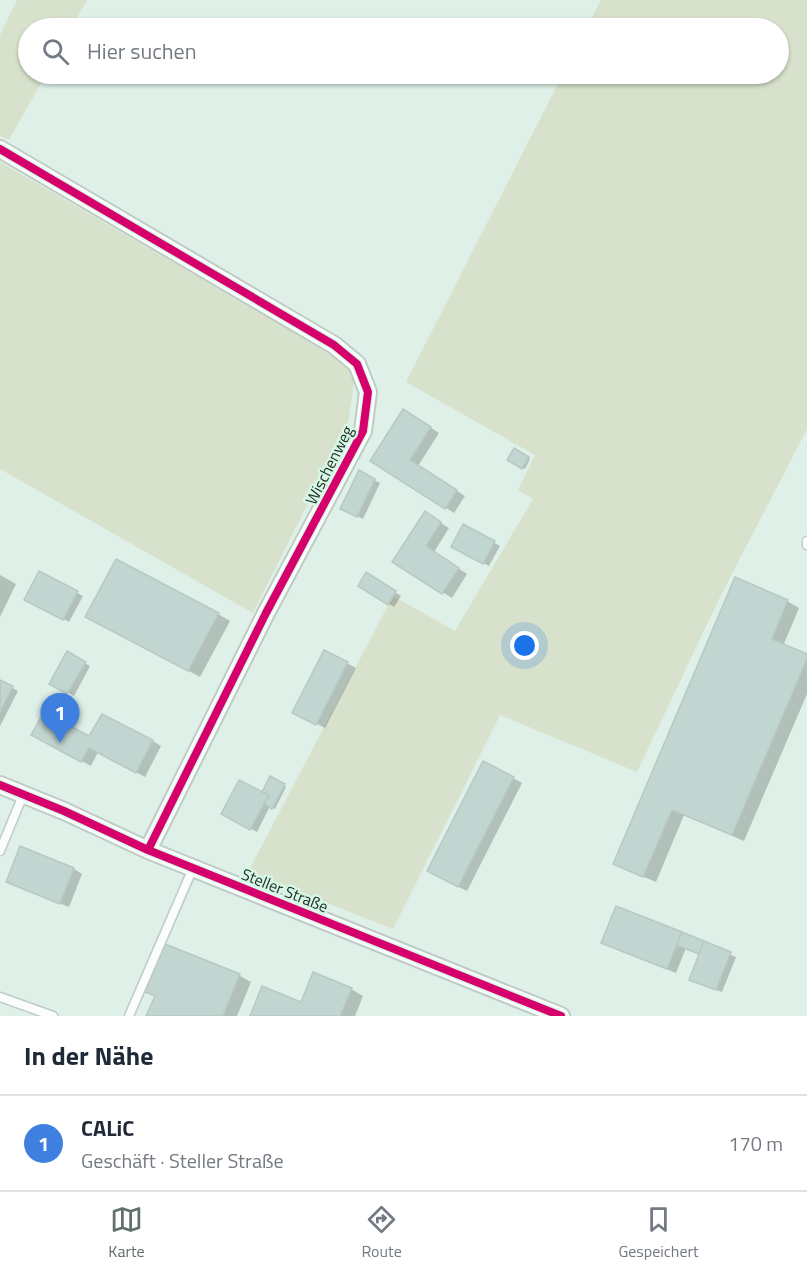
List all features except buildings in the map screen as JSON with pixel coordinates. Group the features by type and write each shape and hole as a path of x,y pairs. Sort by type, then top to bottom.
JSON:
{"street":[{"name":"Wischenweg","path":"0,149 334,345 357,364 368,392 363,431 266,613 148,850"},
{"name":"Steller Straße","path":"0,785 64,811 148,850 561,1016"}],"lane":[{"path":"0,851 23,795"},
{"path":"129,1016 193,868"},
{"path":"0,997 54,1016"}],"green space":[{"path":"17,0 87,0 77,18 18,18 18,84 40,84 9,140 0,136 0,35"},
{"path":"601,0 807,0 807,429 719,599 637,772 500,715 393,929 248,872 393,596 455,631 533,499 518,490 535,455 406,382 558,84 789,84 789,18 591,18"},
{"path":"0,162 346,363 354,382 348,423 253,613 0,469"}],"cycle path":[{"path":"0,149 334,345 357,364 368,392 363,431 266,613 148,850"},
{"path":"0,785 64,811 148,850 561,1016"}],"place":[{"name":"CALiC","path":"60,743"}]}
